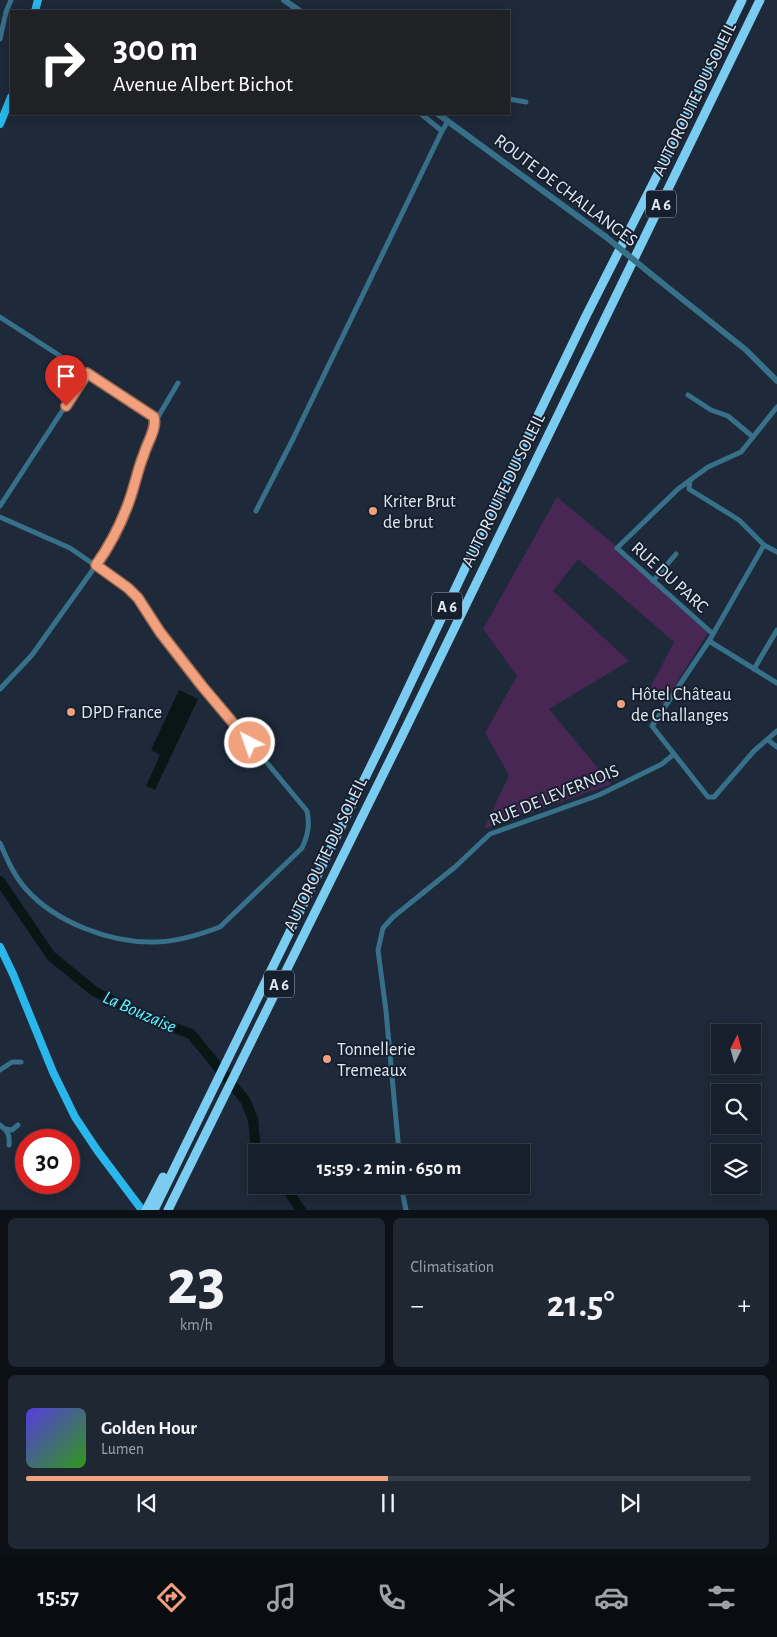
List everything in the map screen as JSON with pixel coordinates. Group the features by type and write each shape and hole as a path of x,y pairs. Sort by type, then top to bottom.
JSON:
{"highway":[{"name":"AUTOROUTE DU SOLEIL","path":"154,1210 177,1159 226,1064 388,731 528,435 670,150 742,0"},
{"name":"AUTOROUTE DU SOLEIL","path":"168,1210 760,0"},
{"path":"146,1210 164,1174 177,1159"}],"main road":[{"path":"0,124 10,99"},
{"path":"0,947 75,1117 142,1210"}],"street":[{"path":"0,39 6,12 11,0"},
{"path":"284,0 299,10"},
{"path":"510,98 526,102"},
{"path":"422,115 442,131"},
{"name":"ROUTE DE CHALLANGES","path":"439,115 606,237 681,300 746,350 777,381"},
{"path":"256,511 448,121"},
{"path":"0,316 150,414 154,417 155,422"},
{"path":"0,506 87,373"},
{"path":"0,689 32,655 107,550 122,519 155,422 178,383"},
{"path":"688,395 711,410 728,416 753,437"},
{"path":"777,407 741,452 708,467 690,480 689,488 739,520 764,546 777,552"},
{"name":"RUE DU PARC","path":"690,480 617,548 713,634"},
{"path":"0,517 70,548 128,588 138,598 160,632 211,698 307,811 309,821 307,836 302,848 220,927 178,940 153,942 99,934 74,924 50,910 26,889 9,864 0,843"},
{"path":"764,546 713,634 652,726 708,797 714,797 754,751 777,731"},
{"path":"654,581 676,554"},
{"path":"754,669 777,630"},
{"path":"709,640 777,683"},
{"path":"768,740 777,747"},
{"name":"RUE DE LEVERNOIS","path":"398,1144 387,1018 378,950 383,928 393,917 454,867 490,834 599,795 662,764 674,754"},
{"path":"0,1070 12,1062 21,1062"},
{"path":"0,1125 12,1130 18,1125"},
{"path":"6,1129 10,1137 9,1145"},
{"path":"403,1194 406,1210"}],"shaded area":[{"path":"557,497 616,546 709,631 663,705 650,688 674,642 578,559 553,591 629,661 549,709 611,784 484,829 509,775 485,733 517,676 483,629"},
{"path":"179,690 198,699 155,790 146,786 160,755 151,750"}],"waterway":[{"name":"La Bouzaise","path":"0,881 51,956 94,991 138,1014 191,1034 245,1100 253,1119 255,1144"},
{"name":"La Bouzaise","path":"290,1194 301,1210"}],"place":[{"name":"Kriter Brut de brut","path":"373,511"},
{"name":"Hôtel Château de Challanges","path":"621,704"},
{"name":"DPD France","path":"71,712"},
{"name":"Tonnellerie Tremeaux","path":"327,1059"}],"route":[{"path":"66,406 87,373 154,417 154,428 120,525 107,550 96,565 128,588 138,598 160,632 211,698 250,743"}]}
